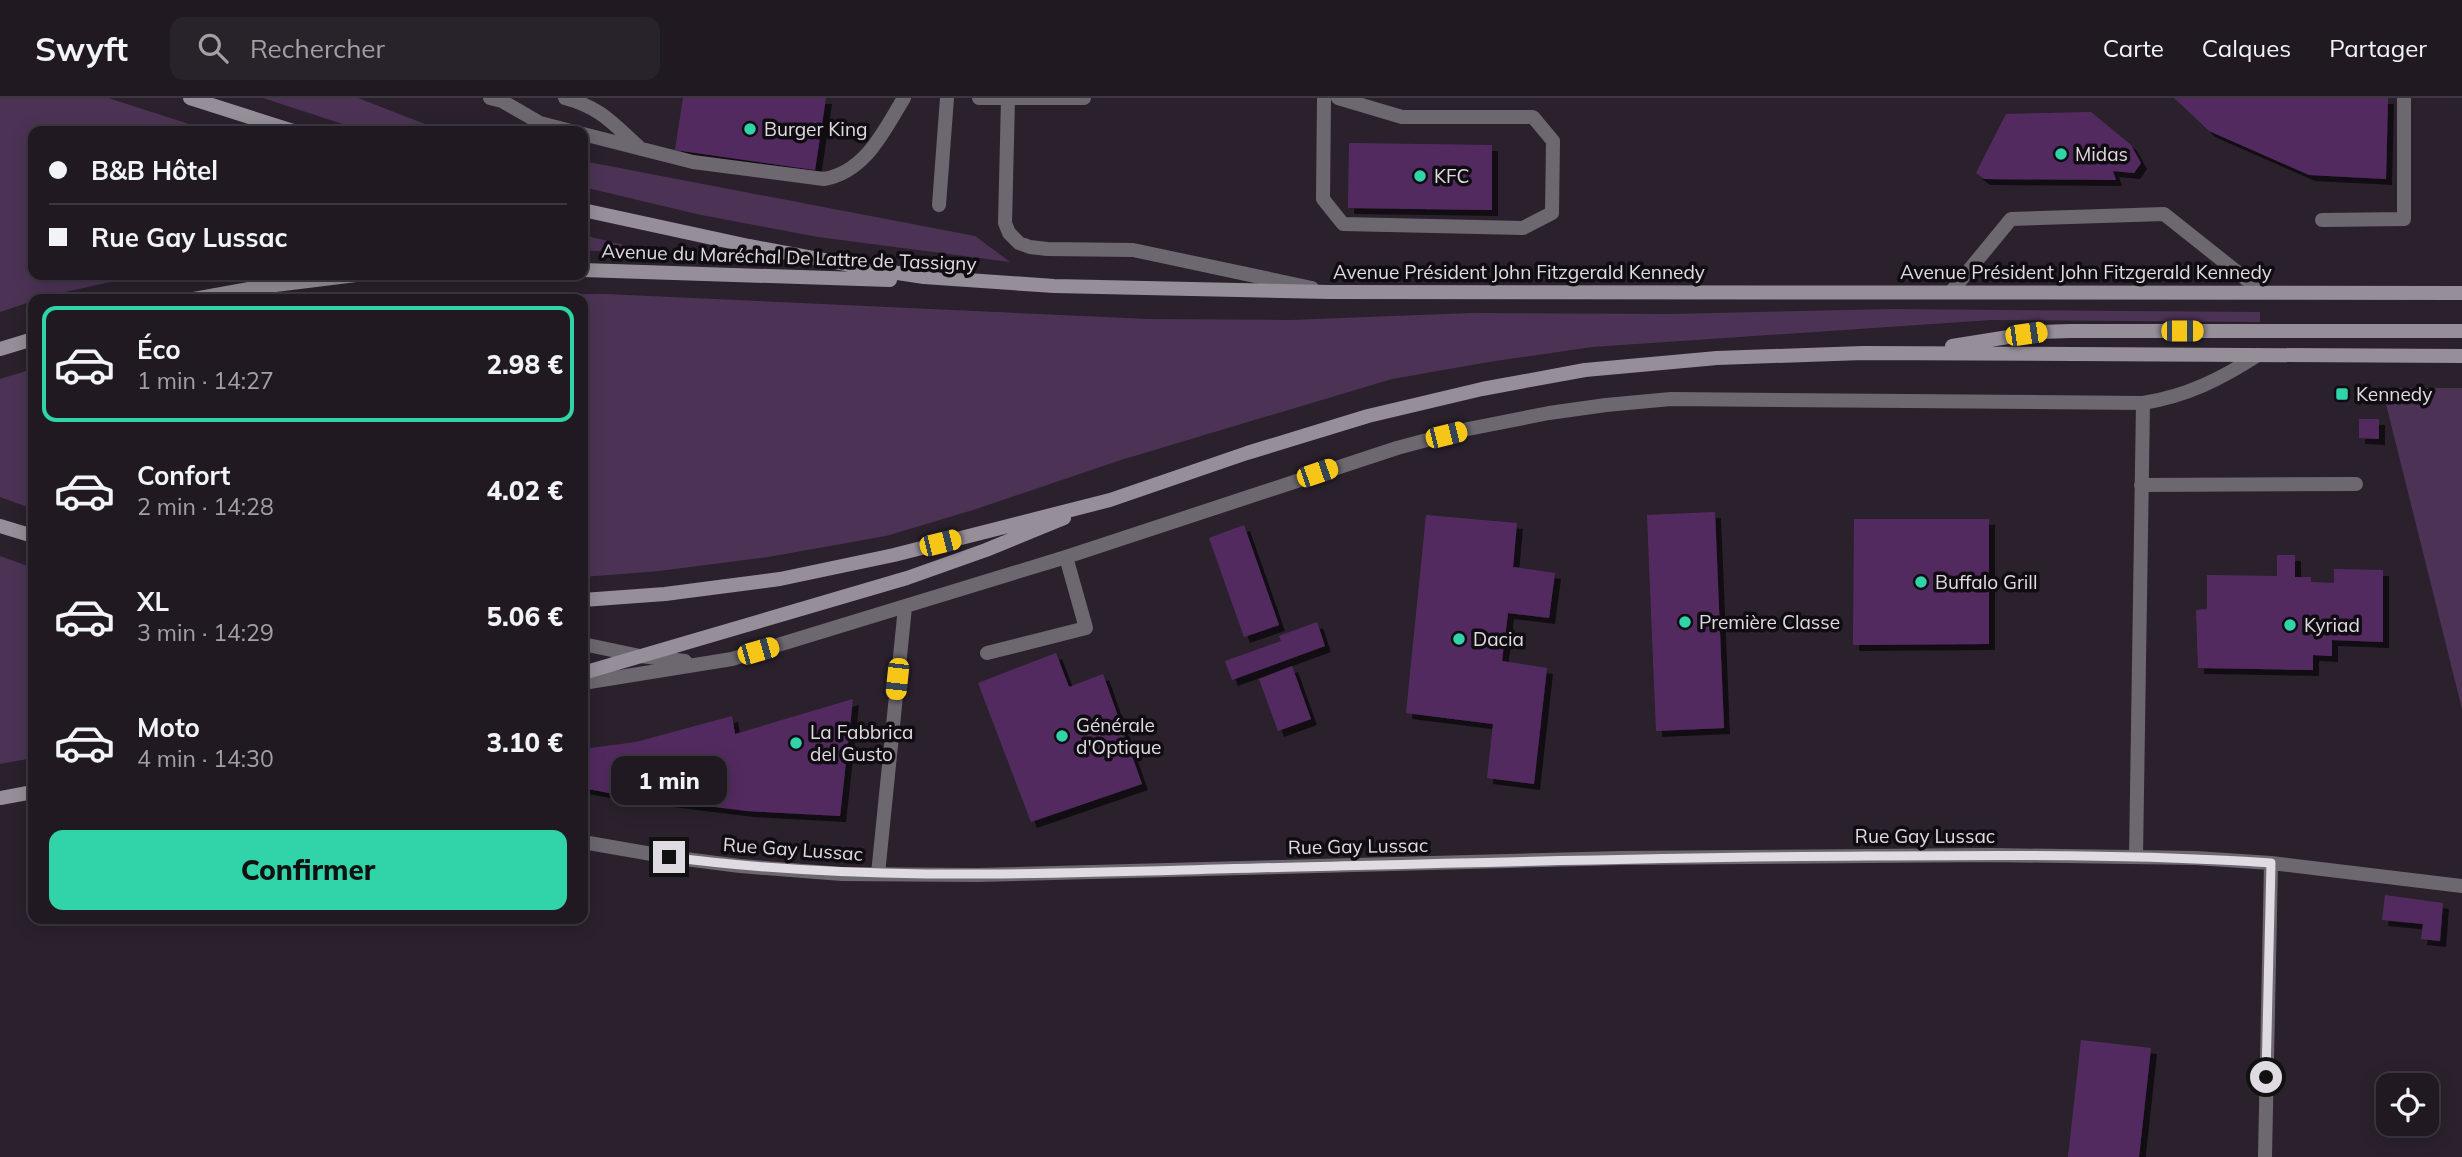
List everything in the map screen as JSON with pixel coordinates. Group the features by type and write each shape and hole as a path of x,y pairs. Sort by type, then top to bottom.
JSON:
{"main road":[{"path":"190,98 277,126"},
{"name":"Avenue Président John Fitzgerald Kennedy","path":"588,211 817,259 924,277 993,283 1330,292 2462,293"},
{"name":"Avenue du Maréchal De Lattre de Tassigny","path":"588,270 993,283"},
{"path":"221,294 315,280"},
{"path":"1917,353 2011,336 2070,331 2462,331"},
{"path":"0,349 28,341"},
{"path":"588,600 665,594 780,579 894,555 1110,499 1367,416 1530,379 1628,365 1717,358 1917,353 2462,356"},
{"path":"588,672 907,578 986,550 1110,499"},
{"path":"0,526 28,534"},
{"path":"0,798 28,793"}],"street":[{"path":"565,98 584,103 599,111 642,150"},
{"path":"588,135 706,164 808,179 832,178 867,156 904,98"},
{"path":"939,205 947,98"},
{"path":"979,98 1084,98"},
{"path":"1324,98 1322,199 1343,224 1523,228 1552,212 1553,141 1533,117 1402,117 1338,98"},
{"path":"2322,220 2404,219 2404,98"},
{"path":"503,99 540,123 551,126"},
{"path":"1008,99 1005,223 1019,243 1047,249 1133,250 1330,292"},
{"path":"1951,292 2011,219 2164,214 2261,291"},
{"path":"588,682 732,659 1066,557 1397,448 1468,429 1576,409 1671,399 2143,402 2164,400 2204,387 2258,355"},
{"path":"2136,857 2143,402"},
{"path":"2141,485 2356,484"},
{"path":"986,653 1086,628 1066,557"},
{"path":"878,874 905,607"},
{"path":"588,646 705,664"},
{"name":"Rue Gay Lussac","path":"588,843 740,866 878,874 977,875 1732,857 2136,857 2271,863 2462,886"},
{"path":"2265,1157 2271,863"}],"shaded area":[{"path":"0,98 108,98 195,126 28,126 28,280 119,280 56,294 28,294 28,303 0,312"},
{"path":"263,98 358,98 430,126 349,126"},
{"path":"588,162 975,236 1010,262 818,237 701,215 588,188"},
{"path":"588,236 669,256 588,250"},
{"path":"588,294 1149,319 1290,320 1471,313 1670,314 1893,309 2260,312 2260,322 1991,320 1592,347 1489,362 1392,379 1121,460 886,536 768,557 659,571 588,577"},
{"path":"28,371 28,507 0,497 0,379"},
{"path":"2382,388 2462,388 2462,709"},
{"path":"0,556 28,566 28,759 0,764"}],"building":[{"name":"Burger King","path":"683,98 826,98 815,170 675,150"},
{"path":"2174,98 2388,98 2386,179 2309,175 2209,131"},
{"name":"Midas","path":"2091,112 2131,145 2141,163 2134,173 2113,171 2116,180 1984,179 1976,173 2006,114"},
{"name":"KFC","path":"1349,143 1492,145 1492,210 1348,208"},
{"path":"2359,419 2379,419 2379,439 2359,438"},
{"name":"Première Classe","path":"1715,512 1724,728 1656,731 1647,515"},
{"name":"Dacia","path":"1426,515 1517,523 1513,567 1555,573 1549,618 1508,613 1502,661 1547,668 1534,784 1487,778 1493,724 1406,713"},
{"name":"Buffalo Grill","path":"1854,519 1989,519 1989,644 1853,645"},
{"path":"1244,525 1279,625 1244,637 1209,538"},
{"name":"Kyriad","path":"2277,555 2295,555 2295,577 2311,577 2311,582 2334,583 2334,569 2383,570 2383,642 2332,640 2332,656 2313,655 2313,670 2198,668 2196,610 2207,609 2207,575 2277,576"},
{"path":"1317,622 1325,646 1232,680 1225,661 1281,641 1279,636"},
{"name":"Générale d'Optique","path":"1056,653 1069,687 1103,674 1142,784 1031,822 978,683"},
{"path":"1292,666 1311,719 1278,731 1259,679"},
{"path":"853,699 840,816 747,811 588,789 588,748 636,742 732,716 735,734"},
{"path":"2385,895 2443,903 2440,941 2421,939 2423,924 2382,920"},
{"path":"2081,1040 2151,1048 2139,1157 2068,1157"}],"place":[{"name":"Burger King","path":"750,129"},
{"name":"Midas","path":"2061,154"},
{"name":"KFC","path":"1420,176"},
{"name":"Kennedy","path":"2342,394"},
{"name":"Buffalo Grill","path":"1921,582"},
{"name":"Première Classe","path":"1685,622"},
{"name":"Kyriad","path":"2290,625"},
{"name":"Dacia","path":"1459,639"},
{"name":"Générale d'Optique","path":"1062,736"},
{"name":"La Fabbrica del Gusto","path":"796,743"}],"route":[{"path":"669,857 842,874 947,875 1732,857 1991,855 2196,858 2271,863 2266,1077"}]}
